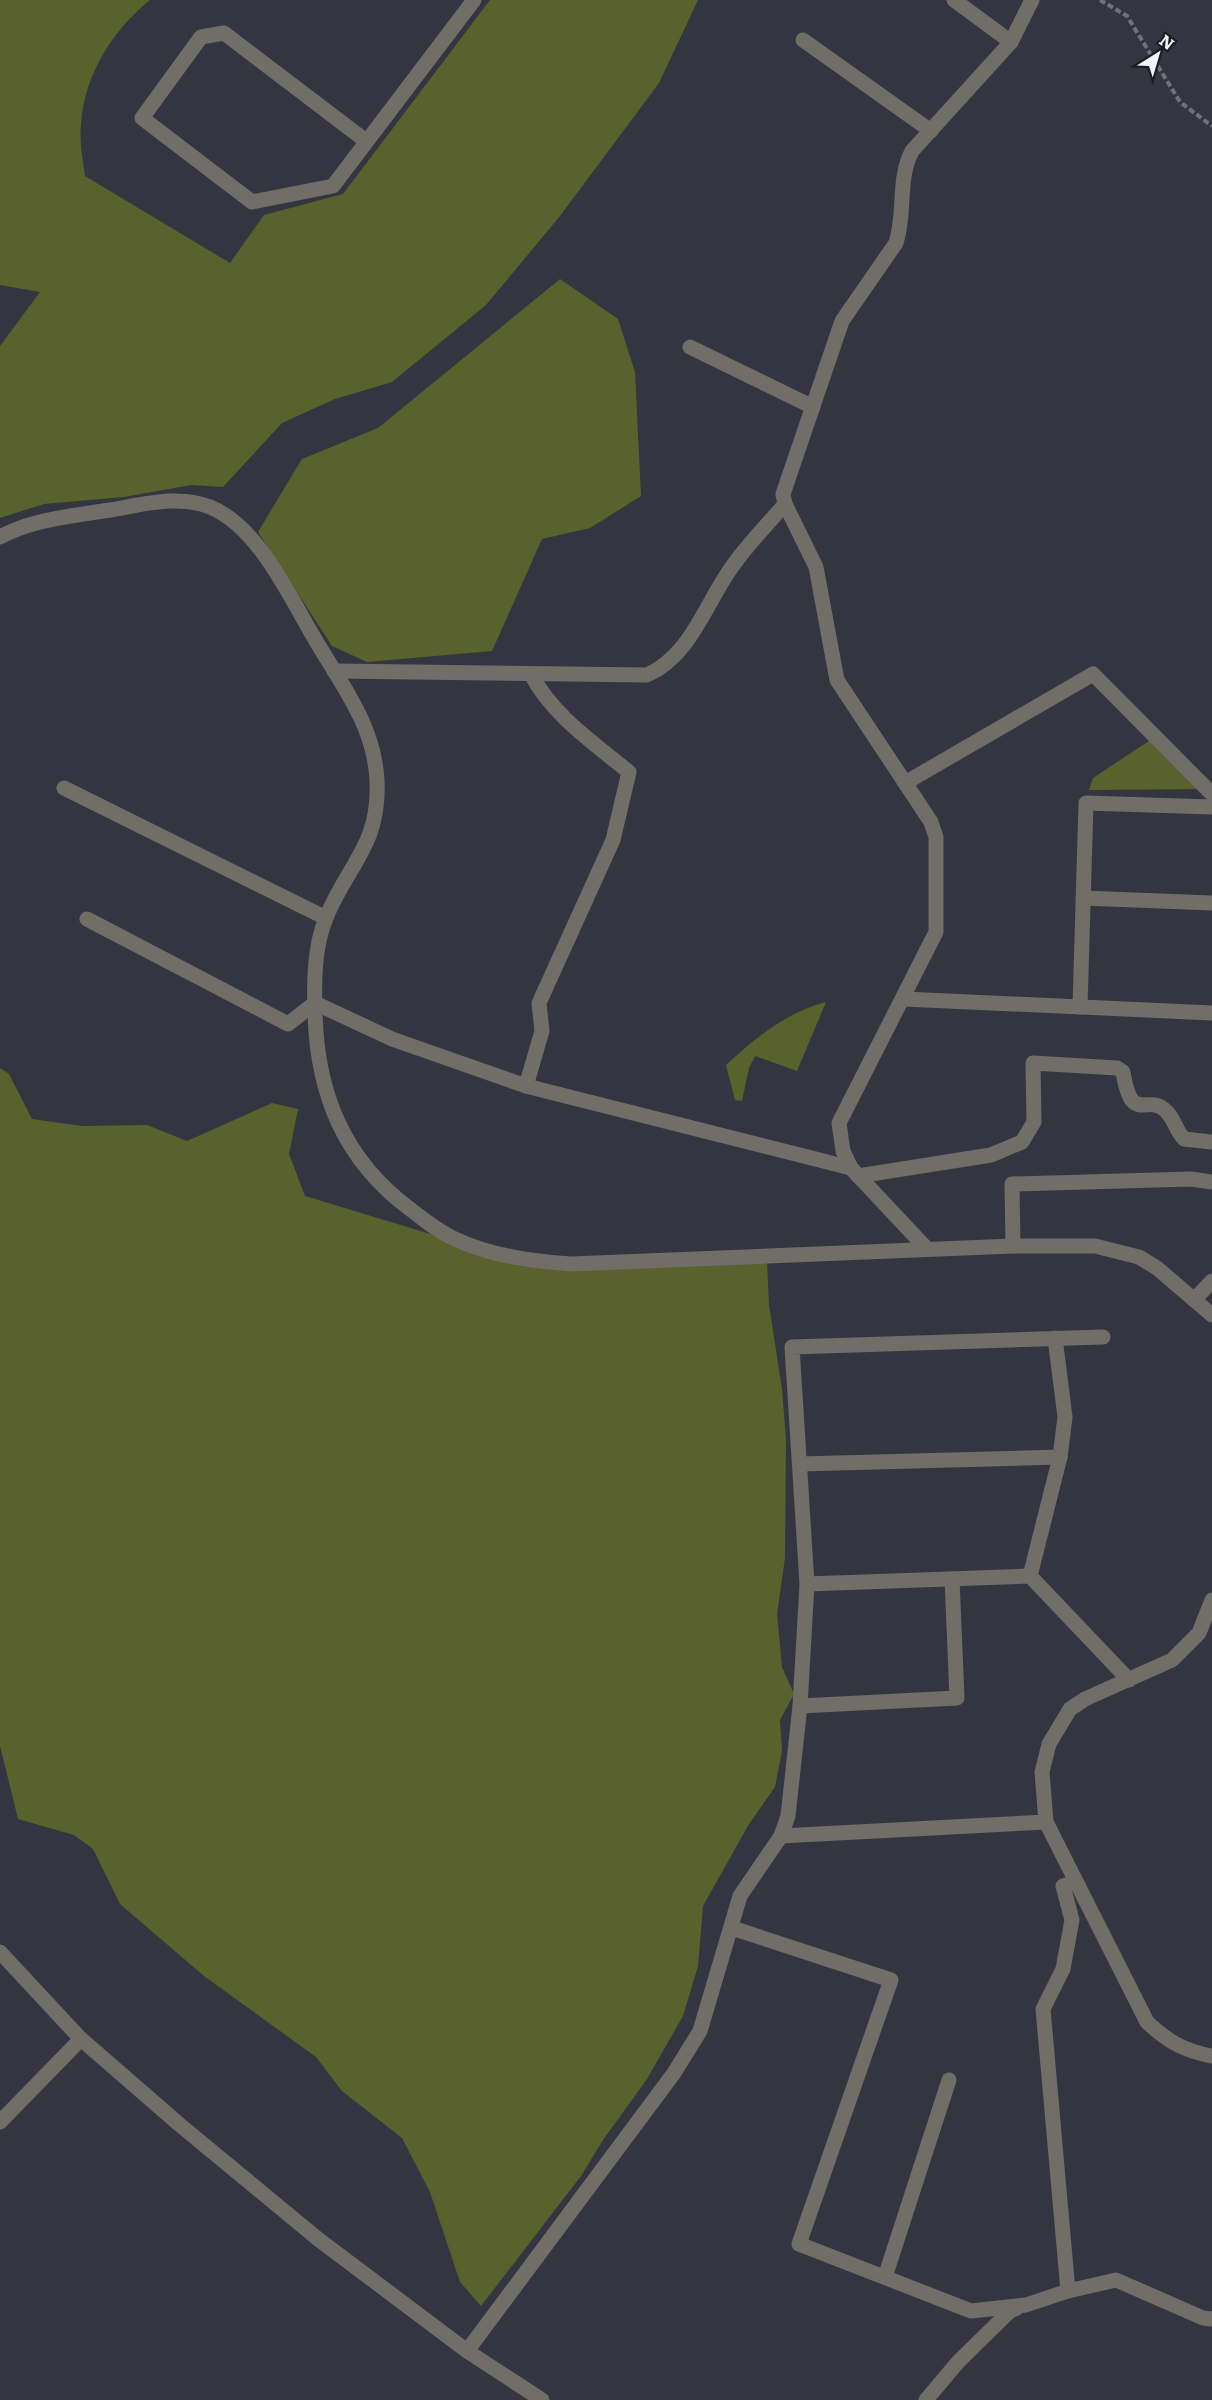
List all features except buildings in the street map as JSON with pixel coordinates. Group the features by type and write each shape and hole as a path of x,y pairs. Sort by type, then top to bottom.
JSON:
{"street":[{"path":"366,141 224,33 201,37 142,118 252,202 333,186 474,0"},
{"path":"954,0 1011,42"},
{"path":"927,1250 854,1172 843,1151 839,1133 842,1113 904,999 936,932 938,923 936,837 931,822 837,680 816,567 785,504 783,494 842,321 896,243 901,229 907,162 931,131 1011,42 1032,0"},
{"path":"803,40 931,131"},
{"path":"690,347 813,407"},
{"path":"0,537 50,519 167,501 209,506 242,527 263,554 356,707 372,742 376,762 377,813 369,838 326,918 318,948 315,1003 316,1049 325,1087 349,1145 367,1171 393,1196 454,1239 528,1261 571,1264 1013,1246 1095,1246 1139,1257 1157,1268 1212,1315"},
{"path":"334,671 647,675 659,670 677,652 699,624 733,565 785,504"},
{"path":"526,1086 542,1031 539,1003 613,840 629,772 562,716 540,691 531,674"},
{"path":"905,783 1093,674 1212,794"},
{"path":"64,788 326,918"},
{"path":"1080,1007 1086,803 1212,807"},
{"path":"1083,898 1212,903"},
{"path":"87,919 288,1024 315,1003"},
{"path":"904,999 1212,1013"},
{"path":"315,1003 392,1040 526,1086 854,1172 991,1155 1022,1142 1034,1122 1033,1063 1117,1068 1123,1072 1126,1094 1137,1105 1162,1107 1169,1113 1178,1133 1184,1139 1212,1142"},
{"path":"1013,1246 1012,1184 1191,1179 1212,1182"},
{"path":"1194,1300 1212,1281"},
{"path":"467,2350 674,2073 700,2031 740,1896 780,1836 788,1816 800,1706 807,1584 792,1347 1103,1337"},
{"path":"1030,1576 1060,1457 1065,1416 1055,1338"},
{"path":"800,1464 1060,1457"},
{"path":"807,1584 1030,1576 1129,1680"},
{"path":"800,1706 957,1698 952,1579"},
{"path":"1212,1600 1199,1633 1172,1660 1085,1699 1070,1709 1056,1728 1049,1744 1042,1772 1046,1822 1147,2022 1167,2041 1191,2052 1212,2056"},
{"path":"780,1836 1046,1822"},
{"path":"1068,2291 1043,2009 1063,1969 1072,1920 1063,1887 1076,1882"},
{"path":"732,1928 891,1980 800,2244 971,2311 1026,2305"},
{"path":"0,1952 81,2039 180,2125 309,2231 467,2350 542,2400"},
{"path":"0,2122 81,2039"},
{"path":"885,2277 949,2080"},
{"path":"926,2400 958,2362 1010,2311 1068,2291 1116,2280 1212,2319"}],"path":[{"path":"1100,0 1127,16 1180,102 1212,126"}],"green space":[{"path":"0,0 150,0 136,12 112,40 94,72 83,107 81,131 85,176 230,263 264,215 343,194 490,0 698,0 659,83 560,216 486,305 392,382 335,399 282,423 223,487 191,485 124,497 44,504 0,518 0,346 40,292 0,285"},
{"path":"560,279 618,319 635,372 641,496 590,528 542,539 492,651 367,662 332,646 258,532 302,459 378,428"},
{"path":"1155,737 1207,789 1089,790 1093,778"},
{"path":"826,1002 797,1071 755,1056 749,1068 742,1101 735,1100 726,1065 772,1027 798,1012"},
{"path":"0,1068 9,1074 32,1119 82,1126 147,1125 187,1141 272,1103 298,1109 289,1154 305,1196 480,1249 544,1262 767,1260 769,1305 782,1389 786,1440 785,1558 777,1614 782,1667 794,1694 780,1720 782,1751 775,1787 749,1824 703,1906 698,1966 683,2016 647,2079 603,2140 581,2176 481,2306 460,2282 430,2192 402,2138 342,2091 316,2057 204,1976 120,1904 93,1849 74,1835 18,1819 0,1746"}]}
